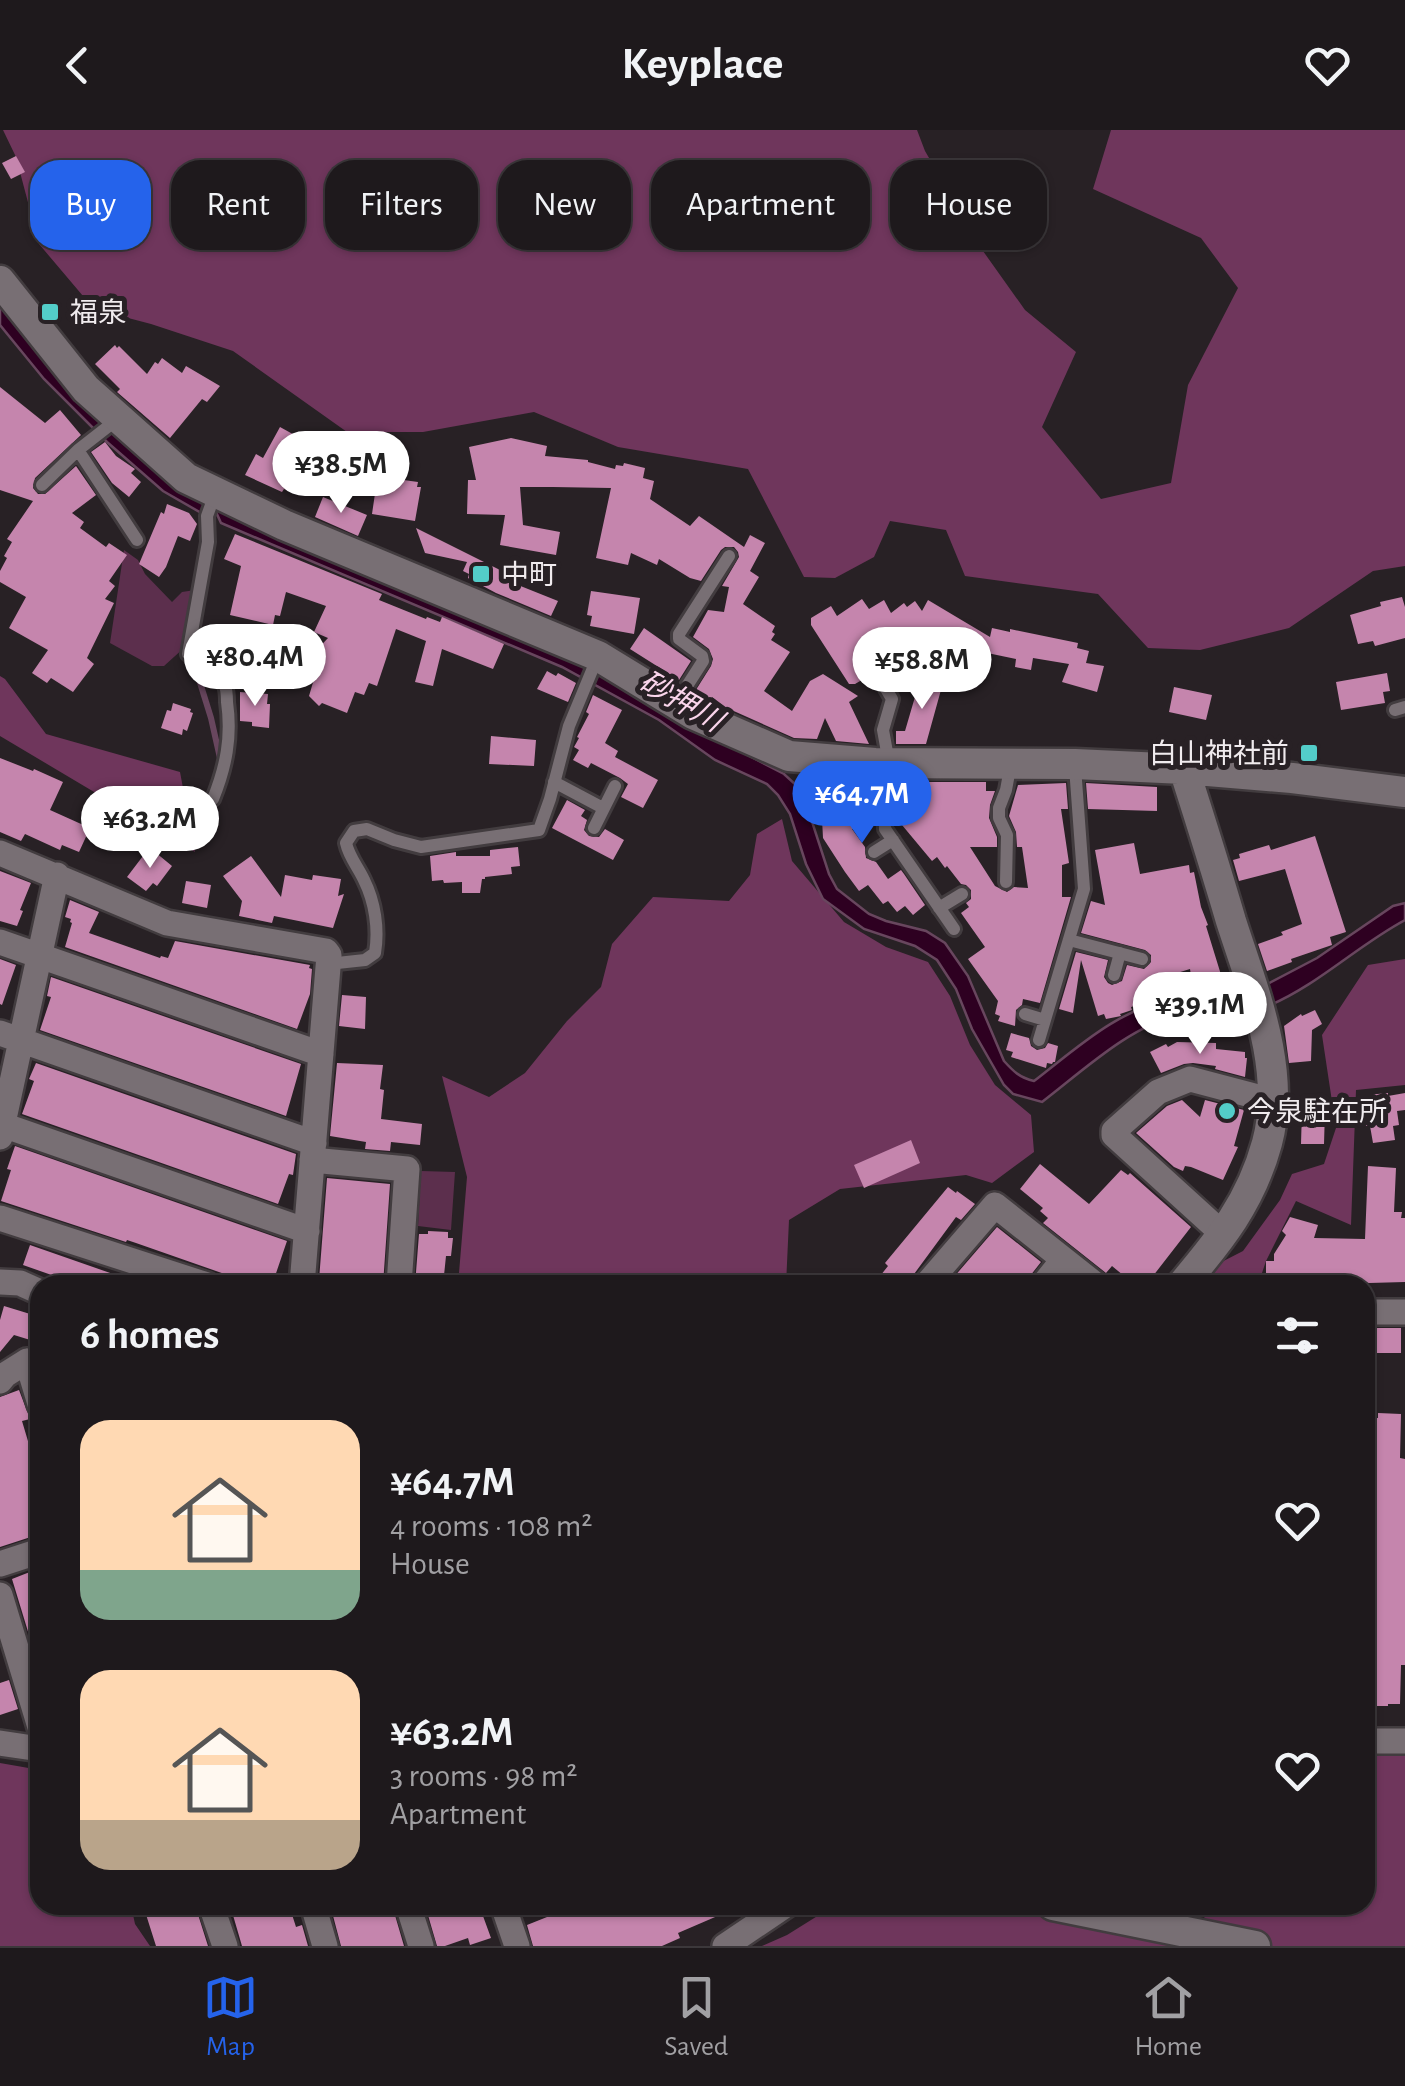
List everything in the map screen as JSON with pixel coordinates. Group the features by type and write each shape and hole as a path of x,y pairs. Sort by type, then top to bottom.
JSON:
{"street":[{"path":"0,281 86,389 186,478 215,494 598,656 694,714 790,756 886,763 1184,768 1405,792"},
{"path":"1184,768 1261,1018 1273,1101 1268,1140 1240,1212 1190,1275"},
{"path":"0,853 168,923 328,954 303,1275"},
{"path":"58,876 40,956 11,1037 1,1129 307,1231"},
{"path":"0,942 321,1054"},
{"path":"11,1037 313,1152 406,1168 400,1275"},
{"path":"1224,1235 1114,1131 1158,1092 1190,1079 1273,1101"},
{"path":"935,1275 995,1204 1083,1275"},
{"path":"0,1218 177,1275"},
{"path":"1051,1275 1063,1260"},
{"path":"0,1282 30,1288"},
{"path":"1375,1312 1405,1312"},
{"path":"0,1381 30,1365"},
{"path":"0,1564 30,1554"},
{"path":"0,1595 30,1693"},
{"path":"1375,1741 1405,1742"},
{"path":"0,1743 30,1748"},
{"path":"214,1915 224,1946"},
{"path":"315,1915 325,1946"},
{"path":"411,1915 421,1946"},
{"path":"514,1915 516,1946"},
{"path":"725,1946 771,1915"},
{"path":"1102,1915 1254,1946"}],"lane":[{"path":"42,485 119,418"},
{"path":"78,450 138,540"},
{"path":"213,799 224,770 228,740 225,685 188,654 206,558 207,516 215,494"},
{"path":"676,703 703,660 678,639 679,634 729,556"},
{"path":"328,964 365,960 376,953 372,900 346,842 354,831 367,829 422,846 539,830 569,726 598,656"},
{"path":"870,660 892,699 883,730 886,829 954,929"},
{"path":"845,760 845,802"},
{"path":"1006,882 1007,835 999,808 1011,763"},
{"path":"1040,1040 1084,889 1075,764"},
{"path":"554,782 603,808"},
{"path":"594,828 615,786"},
{"path":"874,852 893,840"},
{"path":"939,908 962,894"},
{"path":"1069,940 1142,959"},
{"path":"1114,976 1120,953"},
{"path":"1025,1014 1046,1020"}],"shaded area":[{"path":"3,130 917,130 930,160 890,160 890,250 982,250 1025,310 1076,352 1042,427 1101,499 1171,483 1188,385 1238,288 1201,238 1093,189 1111,130 1405,130 1405,566 1373,571 1289,628 1200,650 1148,648 1098,594 965,576 946,530 890,521 874,557 835,578 804,577 748,469 618,447 534,412 423,432 347,432 233,351 94,309 44,250 151,250 151,160 30,160 30,210 16,157"},
{"name":"砂押川","path":"0,299 172,476 585,661 784,774 806,803 837,889 869,914 926,931 945,943 968,976 1004,1061 1025,1078 1034,1081 1099,1031 1134,1011 1181,998 1235,1001 1317,958 1393,906 1405,903 1405,920 1304,987 1268,1006 1229,1020 1184,1015 1160,1021 1125,1039 1042,1102 1013,1094 972,1029 956,989 937,960 915,946 864,929 823,899 806,864 790,814 767,784 715,760 659,720 562,667 221,523 216,512 203,514 163,491 44,379 0,325"},
{"path":"124,550 138,560 145,574 172,602 182,592 195,590 185,647 164,666 152,666 110,643"},
{"path":"0,676 46,734 180,772 195,852 0,736"},
{"path":"782,819 792,861 844,922 886,947 928,962 950,996 970,1045 995,1085 1031,1115 1034,1152 992,1183 966,1175 840,1189 789,1220 786,1275 459,1275 467,1177 442,1076 489,1097 525,1073 601,987 612,944 653,897 729,901 750,875 757,834"},
{"path":"1405,959 1405,1085 1356,1090 1351,1225 1296,1201 1261,1275 1203,1275 1243,1251 1280,1200 1292,1174 1324,1164 1336,1128 1322,1035 1368,965"},
{"path":"421,1171 455,1172 451,1230 418,1226"},
{"path":"1405,1754 1405,1946 762,1946 819,1915 1038,1915 1186,1944 1206,1915 1375,1915 1375,1756"},
{"path":"0,1763 30,1768 30,1915 133,1915 150,1946 0,1946"}],"building":[{"path":"16,156 25,172 11,179 2,163"},
{"path":"115,345 147,374 162,358 182,373 186,366 220,386 207,402 202,399 170,438 117,392 120,389 95,364"},
{"path":"0,387 45,423 60,410 81,435 35,478 33,488 38,494 45,494 76,466 96,495 72,513 84,522 80,528 106,547 109,543 127,555 109,581 115,586 105,599 114,603 87,658 94,664 73,692 51,678 47,683 32,673 48,650 9,628 26,597 0,582 0,571 12,542 7,539 33,501 0,490"},
{"path":"280,427 318,448 305,469 335,480 330,495 293,483 289,491 282,492 245,475 256,454 263,458"},
{"path":"511,438 547,446 545,456 588,460 615,469 624,463 645,468 643,478 654,481 650,499 690,526 699,516 744,547 750,535 765,543 750,571 759,577 743,604 775,626 771,640 790,652 764,691 792,711 810,681 823,674 858,696 849,702 869,744 836,741 825,718 817,739 794,738 727,708 712,697 710,701 694,693 713,659 709,649 693,637 708,610 724,612 729,587 722,586 739,557 734,547 721,550 701,581 659,559 657,565 631,553 628,565 596,558 611,488 553,487 520,487 523,525 560,532 556,555 500,545 505,515 467,514 468,480 476,480 469,447"},
{"path":"105,442 116,456 135,469 131,473 141,482 129,497 112,483 91,452"},
{"path":"382,477 418,482 417,487 421,487 415,521 372,514 377,480"},
{"path":"323,497 367,515 358,536 315,517"},
{"path":"167,504 189,513 197,524 190,541 178,536 159,577 139,564"},
{"path":"416,528 516,578 513,583 558,601 551,616 468,578 469,574 463,571 467,562 425,553"},
{"path":"235,534 382,594 379,600 426,619 440,622 442,617 504,644 493,669 442,649 433,686 415,682 426,641 396,629 377,686 369,683 364,695 355,692 347,713 322,703 319,706 309,696 319,662 312,655 328,638 314,632 326,606 286,592 280,616 275,615 273,625 230,615 241,566 224,559"},
{"path":"591,591 640,598 634,634 590,626 592,616 587,615"},
{"path":"1402,597 1405,638 1375,646 1373,641 1358,644 1350,615"},
{"path":"862,599 869,609 884,600 891,613 904,603 907,607 915,601 922,611 928,600 990,637 992,628 1010,629 1078,643 1077,648 1089,651 1086,663 1104,666 1097,692 1062,682 1069,664 1033,658 1031,670 1015,667 1016,659 973,650 948,636 944,642 930,634 920,652 889,633 856,656 867,677 849,684 811,625 811,618 831,606 837,616"},
{"path":"644,628 691,661 679,680 630,649"},
{"path":"547,671 576,683 568,702 537,689"},
{"path":"922,673 944,679 926,744 896,744 896,731 905,731"},
{"path":"1387,673 1390,691 1383,692 1385,703 1341,710 1336,682"},
{"path":"1174,687 1212,695 1206,720 1169,712"},
{"path":"240,692 268,694 269,728 240,721"},
{"path":"593,695 622,710 605,743 618,751 615,757 658,780 643,808 621,797 628,784 620,778 591,763 588,768 573,760"},
{"path":"173,703 193,713 182,735 161,728"},
{"path":"491,736 536,740 534,766 489,764"},
{"path":"0,758 63,782 50,810 90,828 79,852 62,845 60,850 25,834 21,841 0,832"},
{"path":"820,777 835,779 835,803 844,812 854,806 855,780 874,782 875,822 869,829 852,829 865,847 866,858 876,862 888,879 901,870 904,874 925,905 913,915 905,906 897,912 888,901 883,904 868,885 859,891 845,872 823,838 821,800 817,800"},
{"path":"986,782 986,791 995,791 989,818 997,847 970,847 995,886 1007,892 1014,887 1028,888 1022,847 1017,847 1009,816 1018,785 1066,783 1068,809 1061,809 1069,863 1062,865 1062,897 1071,897 1040,1003 1023,999 1016,1010 1015,1026 998,1021 998,1001 968,959 985,947 961,913 969,907 966,903 971,899 971,890 937,857 932,861 897,819 894,794 896,799 896,783"},
{"path":"1086,783 1157,787 1157,811 1088,809"},
{"path":"567,800 585,810 581,816 587,820 584,830 589,836 599,837 605,829 624,840 613,860 552,828"},
{"path":"1315,836 1346,932 1330,937 1332,945 1267,971 1258,944 1302,924 1285,869 1239,881 1233,860 1240,858 1239,854 1269,845 1271,850"},
{"path":"1134,843 1140,874 1189,865 1190,873 1194,872 1226,991 1206,997 1194,994 1190,969 1151,981 1155,1001 1106,1019 1104,1014 1098,1016 1081,960 1073,1013 1059,1009 1076,952 1108,960 1104,977 1112,985 1122,981 1127,965 1144,969 1151,962 1151,955 1145,950 1081,933 1091,901 1105,905 1095,850"},
{"path":"518,847 520,866 511,867 512,874 482,879 480,893 462,893 462,882 432,881 430,856 456,852 456,856 490,856 490,850"},
{"path":"146,852 151,857 155,852 172,866 157,886 153,883 146,891 127,877"},
{"path":"251,856 281,897 285,875 312,880 313,875 341,879 338,896 344,894 333,928 274,916 272,923 239,916 242,901 223,876"},
{"path":"0,871 31,883 17,926 0,921"},
{"path":"186,881 211,885 207,908 182,903"},
{"path":"70,900 99,912 89,933 160,958 168,958 175,941 310,965 310,994 297,1029 65,947 72,923 65,917"},
{"path":"0,959 16,965 2,1005 0,1004"},
{"path":"51,977 301,1064 286,1116 40,1030 51,997 47,996"},
{"path":"342,995 366,997 365,1029 339,1026"},
{"path":"1315,1010 1322,1024 1312,1030 1311,1061 1289,1063 1284,1026"},
{"path":"1011,1033 1029,1038 1037,1050 1048,1043 1058,1046 1055,1062 1047,1063 1046,1068 1011,1057 1013,1052 1006,1050"},
{"path":"1177,1042 1216,1043 1216,1049 1245,1052 1245,1077 1215,1069 1216,1066 1193,1063 1161,1073 1150,1052"},
{"path":"36,1063 296,1154 293,1175 289,1174 278,1204 22,1114"},
{"path":"337,1063 383,1065 381,1119 422,1124 420,1145 391,1142 390,1151 365,1149 366,1142 330,1136"},
{"path":"1405,1093 1405,1110 1397,1111 1395,1140 1373,1143 1363,1100 1368,1099 1367,1095"},
{"path":"1182,1100 1200,1117 1205,1100 1244,1110 1234,1146 1238,1147 1223,1180 1191,1167 1185,1166 1183,1171 1174,1167 1136,1133 1167,1106"},
{"path":"1302,1109 1325,1110 1324,1144 1301,1144"},
{"path":"911,1140 920,1163 864,1188 854,1165"},
{"path":"15,1146 287,1241 275,1275 227,1275 1,1201 11,1170 7,1169"},
{"path":"1040,1164 1089,1204 1121,1170 1130,1173 1191,1227 1154,1275 1123,1275 1112,1266 1106,1273 1043,1223 1048,1218 1040,1211 1043,1208 1020,1189"},
{"path":"1368,1166 1396,1168 1394,1212 1402,1212 1401,1218 1405,1218 1405,1282 1375,1283 1375,1275 1266,1275 1266,1261 1274,1261 1290,1217 1318,1225 1314,1238 1365,1239"},
{"path":"327,1178 390,1184 384,1275 319,1275"},
{"path":"948,1187 975,1204 961,1220 956,1217 913,1275 881,1275 888,1266 885,1263"},
{"path":"997,1227 1041,1262 1031,1275 956,1275"},
{"path":"448,1232 448,1238 453,1238 444,1275 416,1275 419,1234"},
{"path":"30,1245 116,1275 52,1275 23,1265"},
{"path":"4,1306 30,1314 30,1340 14,1335 0,1352"},
{"path":"1375,1328 1401,1328 1401,1353 1375,1353"},
{"path":"19,1390 30,1419 22,1421 30,1448 30,1537 0,1547 0,1397"},
{"path":"1378,1413 1401,1414 1400,1458 1405,1459 1405,1665 1401,1665 1400,1704 1388,1706 1375,1706 1375,1418"},
{"path":"30,1572 30,1638 12,1579"},
{"path":"9,1680 18,1709 0,1715 0,1683"},
{"path":"146,1915 198,1915 208,1946 156,1946"},
{"path":"233,1915 292,1915 296,1927 302,1925 308,1946 242,1946"},
{"path":"333,1915 395,1915 404,1946 341,1946"},
{"path":"428,1915 483,1915 491,1938 470,1945 468,1938 437,1946"},
{"path":"552,1915 720,1915 678,1933 680,1938 662,1946 533,1946 527,1925"}],"waterway":[{"path":"193,660 220,758"},
{"path":"209,832 205,818 210,794"}],"place":[{"name":"福泉","path":"50,312"},
{"name":"中町","path":"481,574"},
{"name":"白山神社前","path":"1309,753"},
{"name":"今泉駐在所","path":"1227,1111"}]}
